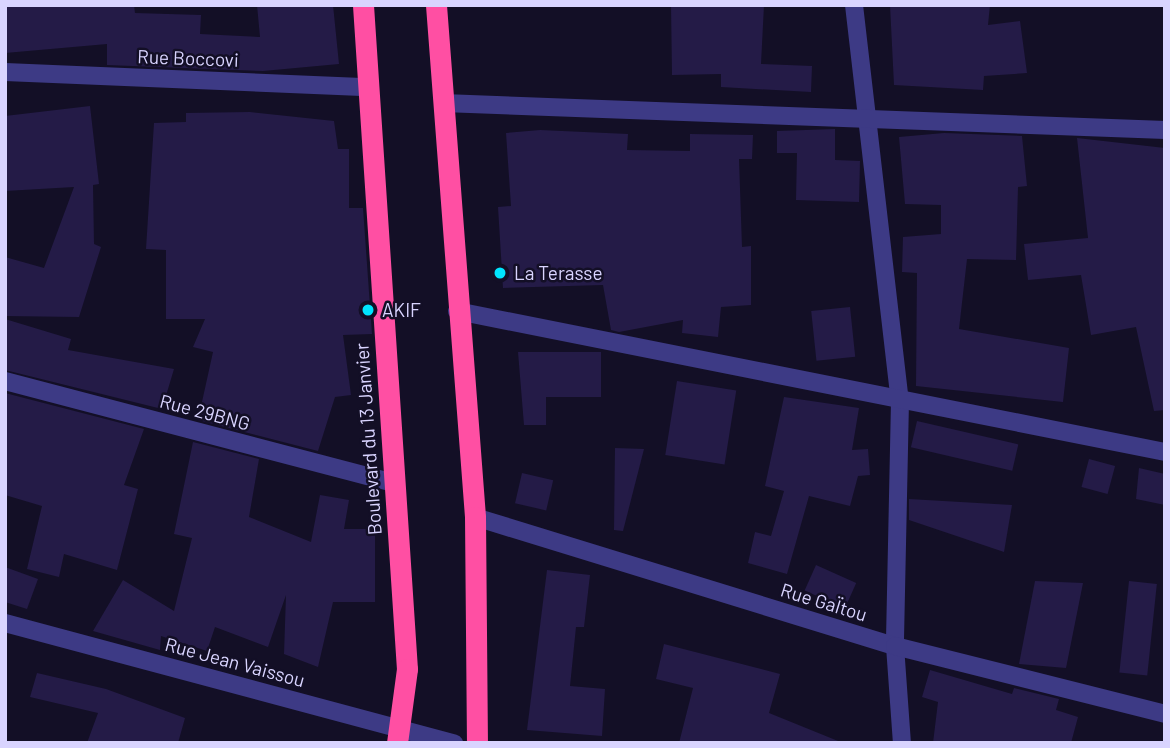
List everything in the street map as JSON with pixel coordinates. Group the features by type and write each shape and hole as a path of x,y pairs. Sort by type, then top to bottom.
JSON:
{"highway":[{"name":"Boulevard du 13 Janvier","path":"363,5 407,668 398,735"},
{"path":"436,5 457,310 475,517 477,743"}],"street":[{"path":"854,5 900,401 895,646 902,743"},
{"name":"Rue Boccovi","path":"5,72 368,87"},
{"path":"443,103 865,115 1165,130"},
{"path":"457,310 900,401 1165,452"},
{"name":"Rue 29BNG","path":"5,380 394,483"},
{"name":"Rue GaÏtou","path":"475,517 895,646 1165,714"},
{"name":"Rue Jean Vaissou","path":"5,623 398,735 454,743"}],"building":[{"path":"5,5 134,5 135,13 201,15 200,34 260,37 257,5 333,5 339,64 263,71 107,65 107,44 5,53"},
{"path":"671,5 764,5 761,64 812,66 811,92 721,87 721,74 672,75"},
{"path":"890,5 990,5 988,25 1020,21 1027,73 984,76 983,90 894,85"},
{"path":"90,106 99,184 93,185 94,244 101,247 79,317 5,316 5,257 44,268 74,187 5,191 5,116"},
{"path":"250,112 334,121 338,149 349,149 349,208 363,208 372,334 343,335 351,395 335,397 318,451 198,420 213,352 193,347 205,319 166,319 166,250 146,249 154,123 186,122 186,113"},
{"path":"835,129 835,160 860,161 859,202 796,200 797,153 777,153 777,131"},
{"path":"540,130 628,134 627,150 690,151 690,134 753,135 752,159 739,159 742,247 751,246 751,305 721,307 718,337 682,333 683,320 619,332 611,330 603,285 503,288 498,207 511,206 506,133"},
{"path":"944,133 1022,136 1027,186 1018,187 1016,260 967,259 959,329 1069,348 1063,402 916,386 917,273 902,272 903,237 941,234 941,205 905,204 899,137"},
{"path":"1077,138 1165,148 1165,410 1154,411 1136,327 1091,335 1081,275 1028,280 1024,244 1088,238"},
{"path":"850,307 855,357 816,361 811,311"},
{"path":"5,319 71,339 68,350 174,369 162,409 5,370"},
{"path":"518,352 601,352 601,397 546,397 546,425 524,425"},
{"path":"677,381 736,390 725,464 665,455"},
{"path":"5,393 144,429 124,485 138,489 117,570 64,554 59,577 27,569 42,506 5,495"},
{"path":"784,397 859,408 852,450 868,449 870,475 858,476 850,506 809,496 787,574 748,563 755,532 771,536 784,491 765,486"},
{"path":"917,421 1018,444 1012,471 911,447"},
{"path":"193,442 259,459 249,517 311,542 320,495 349,500 344,529 375,529 375,602 333,602 318,667 284,654 286,595 268,647 215,627 207,651 161,636 160,650 93,631 123,580 174,611 192,538 174,534"},
{"path":"615,448 644,449 623,531 614,530"},
{"path":"1089,459 1115,466 1108,494 1081,487"},
{"path":"1139,468 1165,474 1165,505 1136,499"},
{"path":"522,473 553,480 546,510 515,503"},
{"path":"909,499 1012,505 1004,552 909,520"},
{"path":"816,565 856,583 845,608 805,591"},
{"path":"5,567 38,579 27,609 5,602"},
{"path":"547,570 590,575 584,627 576,627 570,686 605,689 602,736 527,730"},
{"path":"1035,581 1083,583 1066,668 1019,664"},
{"path":"1129,581 1157,584 1147,675 1119,672"},
{"path":"664,644 780,674 769,713 843,743 679,743 693,688 656,679"},
{"path":"930,670 1012,694 1014,688 1059,699 1056,710 1078,717 1071,743 933,743 938,702 922,697"},
{"path":"37,673 106,689 185,718 178,743 87,743 98,713 30,697"}],"place":[{"name":"La Terasse","path":"500,273"},
{"name":"AKIF","path":"368,310"}]}
